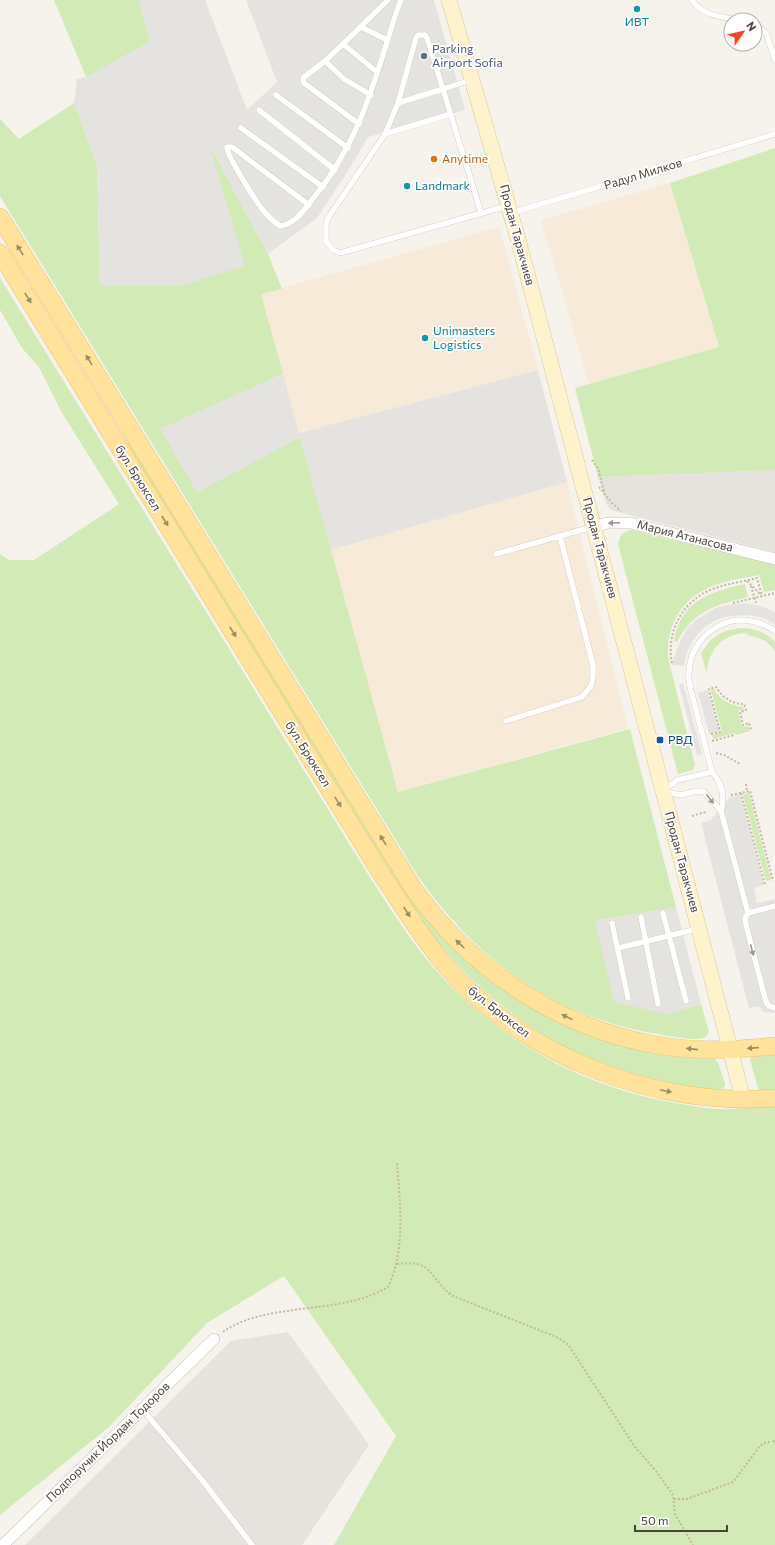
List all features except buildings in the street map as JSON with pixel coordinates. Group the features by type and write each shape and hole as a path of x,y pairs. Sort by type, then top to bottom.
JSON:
{"main road":[{"name":"бул. Брюксел","path":"0,217 420,898 456,940 483,965 514,988 546,1007 597,1030 632,1040 698,1050 731,1050 775,1046"},
{"name":"бул. Брюксел","path":"0,253 377,867 419,932 449,969 483,1002 530,1037 597,1071 628,1081 685,1095 743,1099 775,1098"}],"street":[{"name":"Продан Таракчиев","path":"449,0 510,209 664,792 743,1099"},
{"name":"Мария Атанасова","path":"594,527 607,523 631,523 775,559"},
{"name":"Подпоручик Йордан Тодоров","path":"3,1545 214,1339"}],"lane":[{"path":"360,124 304,83 303,78 344,44 388,0"},
{"path":"309,204 232,147 227,147 234,165 267,215 280,226 288,225 298,216 309,204 323,187 348,148 360,124 371,95 387,40 401,0"},
{"path":"692,0 701,11 723,17"},
{"path":"362,27 387,40"},
{"path":"763,31 766,33 775,60"},
{"name":"Радул Милков","path":"443,89 427,38 422,34 416,38 398,103 385,134 328,218 325,230 326,241 333,250 340,253 481,213 510,209 775,134"},
{"path":"344,44 377,72"},
{"path":"325,61 344,79 371,95"},
{"path":"398,103 472,80"},
{"path":"443,89 481,213"},
{"path":"276,95 348,148"},
{"path":"259,110 335,170"},
{"path":"385,134 451,114"},
{"path":"241,128 323,187"},
{"path":"496,554 594,527"},
{"path":"506,721 582,697 591,686 593,665 560,536"},
{"path":"721,811 723,804 722,790 712,772 689,680 689,667 693,654 707,633 725,623 741,620 756,622 775,631"},
{"path":"664,792 677,780 712,772"},
{"path":"664,792 681,795 701,791 706,794 721,811 748,913 745,918 746,925 766,1002 775,1008"},
{"path":"748,913 775,906"},
{"path":"663,913 686,1001"},
{"path":"641,917 658,1004"},
{"path":"612,923 628,998"},
{"path":"618,948 699,929"},
{"path":"142,1409 202,1480 252,1545"}],"path":[{"path":"592,460 598,468 605,492 612,503 622,512"},
{"path":"599,487 605,492"},
{"path":"672,663 670,653 672,633 679,616 690,604 710,590 757,578 762,596"},
{"path":"747,581 762,596"},
{"path":"751,585 756,603"},
{"path":"733,603 775,593"},
{"path":"713,745 711,734 720,732 709,689 716,687 727,699 736,703 744,704 746,710 740,712 743,725 750,723 751,730"},
{"path":"712,741 734,735"},
{"path":"714,750 718,754 724,755 740,764"},
{"path":"746,784 747,791 750,791 773,881"},
{"path":"747,791 741,793 765,885"},
{"path":"692,816 706,812"},
{"path":"214,1339 226,1330 243,1322 267,1315 322,1308 362,1298 380,1292 388,1287 396,1264 400,1226 396,1163"},
{"path":"396,1264 408,1263 424,1266 435,1276 446,1292 453,1296 562,1340 569,1346 624,1432 656,1471 672,1495 674,1499 675,1514 694,1545"},
{"path":"674,1499 687,1499 734,1482 760,1446 775,1441"}],"shaded area":[{"path":"139,0 205,0 247,110 277,82 246,0 434,0 465,110 368,137 317,218 268,254 210,146 245,266 181,286 100,286 97,166 74,103 77,79 86,77 150,41"},
{"path":"670,183 719,348 589,384 541,220"},
{"path":"499,227 538,370 299,433 260,294"},
{"path":"538,370 567,482 331,550 300,437 197,492 160,429 283,374 299,433"},
{"path":"775,470 775,552 614,511 607,505 598,477"},
{"path":"567,482 628,728 398,792 331,550"},
{"path":"745,603 761,606 775,612 775,624 763,618 748,615 729,616 716,620 703,628 694,639 687,652 684,666 672,665 682,638 688,628 696,620 716,608"},
{"path":"683,683 702,754 697,755 679,684"},
{"path":"708,690 719,731 709,734 698,693"},
{"path":"740,794 764,885 754,888 757,903 775,899 775,1013 763,1012 759,1006 749,1008 701,823 711,820 730,797"},
{"path":"676,907 701,1004 666,1014 614,1002 595,921"},
{"path":"288,1332 369,1445 302,1545 25,1545 231,1341"}],"green space":[{"path":"54,0 139,0 151,45 86,77"},
{"path":"74,103 97,166 100,286 209,144 268,254 282,289 261,294 283,374 161,429 197,492 300,437 398,792 630,729 676,907 595,921 666,1014 701,1004 709,1032 706,1037 696,1039 682,1038 621,1026 586,1014 553,999 522,980 493,959 466,934 441,906 418,876 0,196 0,119 19,139"},
{"path":"775,148 775,470 598,477 575,388 719,347 670,183"},
{"path":"0,278 369,876 411,939 439,974 490,1021 518,1041 578,1074 609,1086 642,1096 676,1103 723,1109 775,1105 775,1545 334,1545 396,1436 284,1276 207,1323 109,1427 0,1515 0,554 9,560 34,560 119,504 62,413 39,367 22,348 0,310"},
{"path":"129,442 380,848 493,982 534,1009 576,1030 596,1037 691,1057 715,1059 718,1063 725,1087 721,1089 708,1089 674,1084 632,1074 593,1059 556,1042 522,1020 489,995 460,967 433,935 408,900 126,444"},
{"path":"632,530 775,565 775,590 764,592 759,575 720,583 708,588 689,601 676,618 671,628 668,650 669,662 695,765 693,770 678,774 618,544 622,534 626,531"},
{"path":"745,584 748,597 707,610 691,623 677,642 674,641 683,616 690,607 709,595"},
{"path":"741,628 755,630 768,636 775,642 775,651 766,642 759,638 747,635 747,633 731,636 725,639 714,649 706,671 701,654 708,643 717,635"},
{"path":"714,689 716,693 726,702 743,707 744,709 738,711 742,727 748,726 750,731 736,735 735,733 713,739 712,735 722,732 711,690"},
{"path":"749,793 771,880 766,881 743,795"},
{"path":"775,1054 775,1090 759,1091 750,1060 751,1057"}],"place":[{"name":"ИВТ","path":"637,9"},
{"name":"Parking Airport Sofia","path":"424,56"},
{"name":"Anytime","path":"434,159"},
{"name":"Landmark","path":"407,186"},
{"name":"Unimasters Logistics","path":"425,338"},
{"name":"РВД","path":"660,740"}]}
